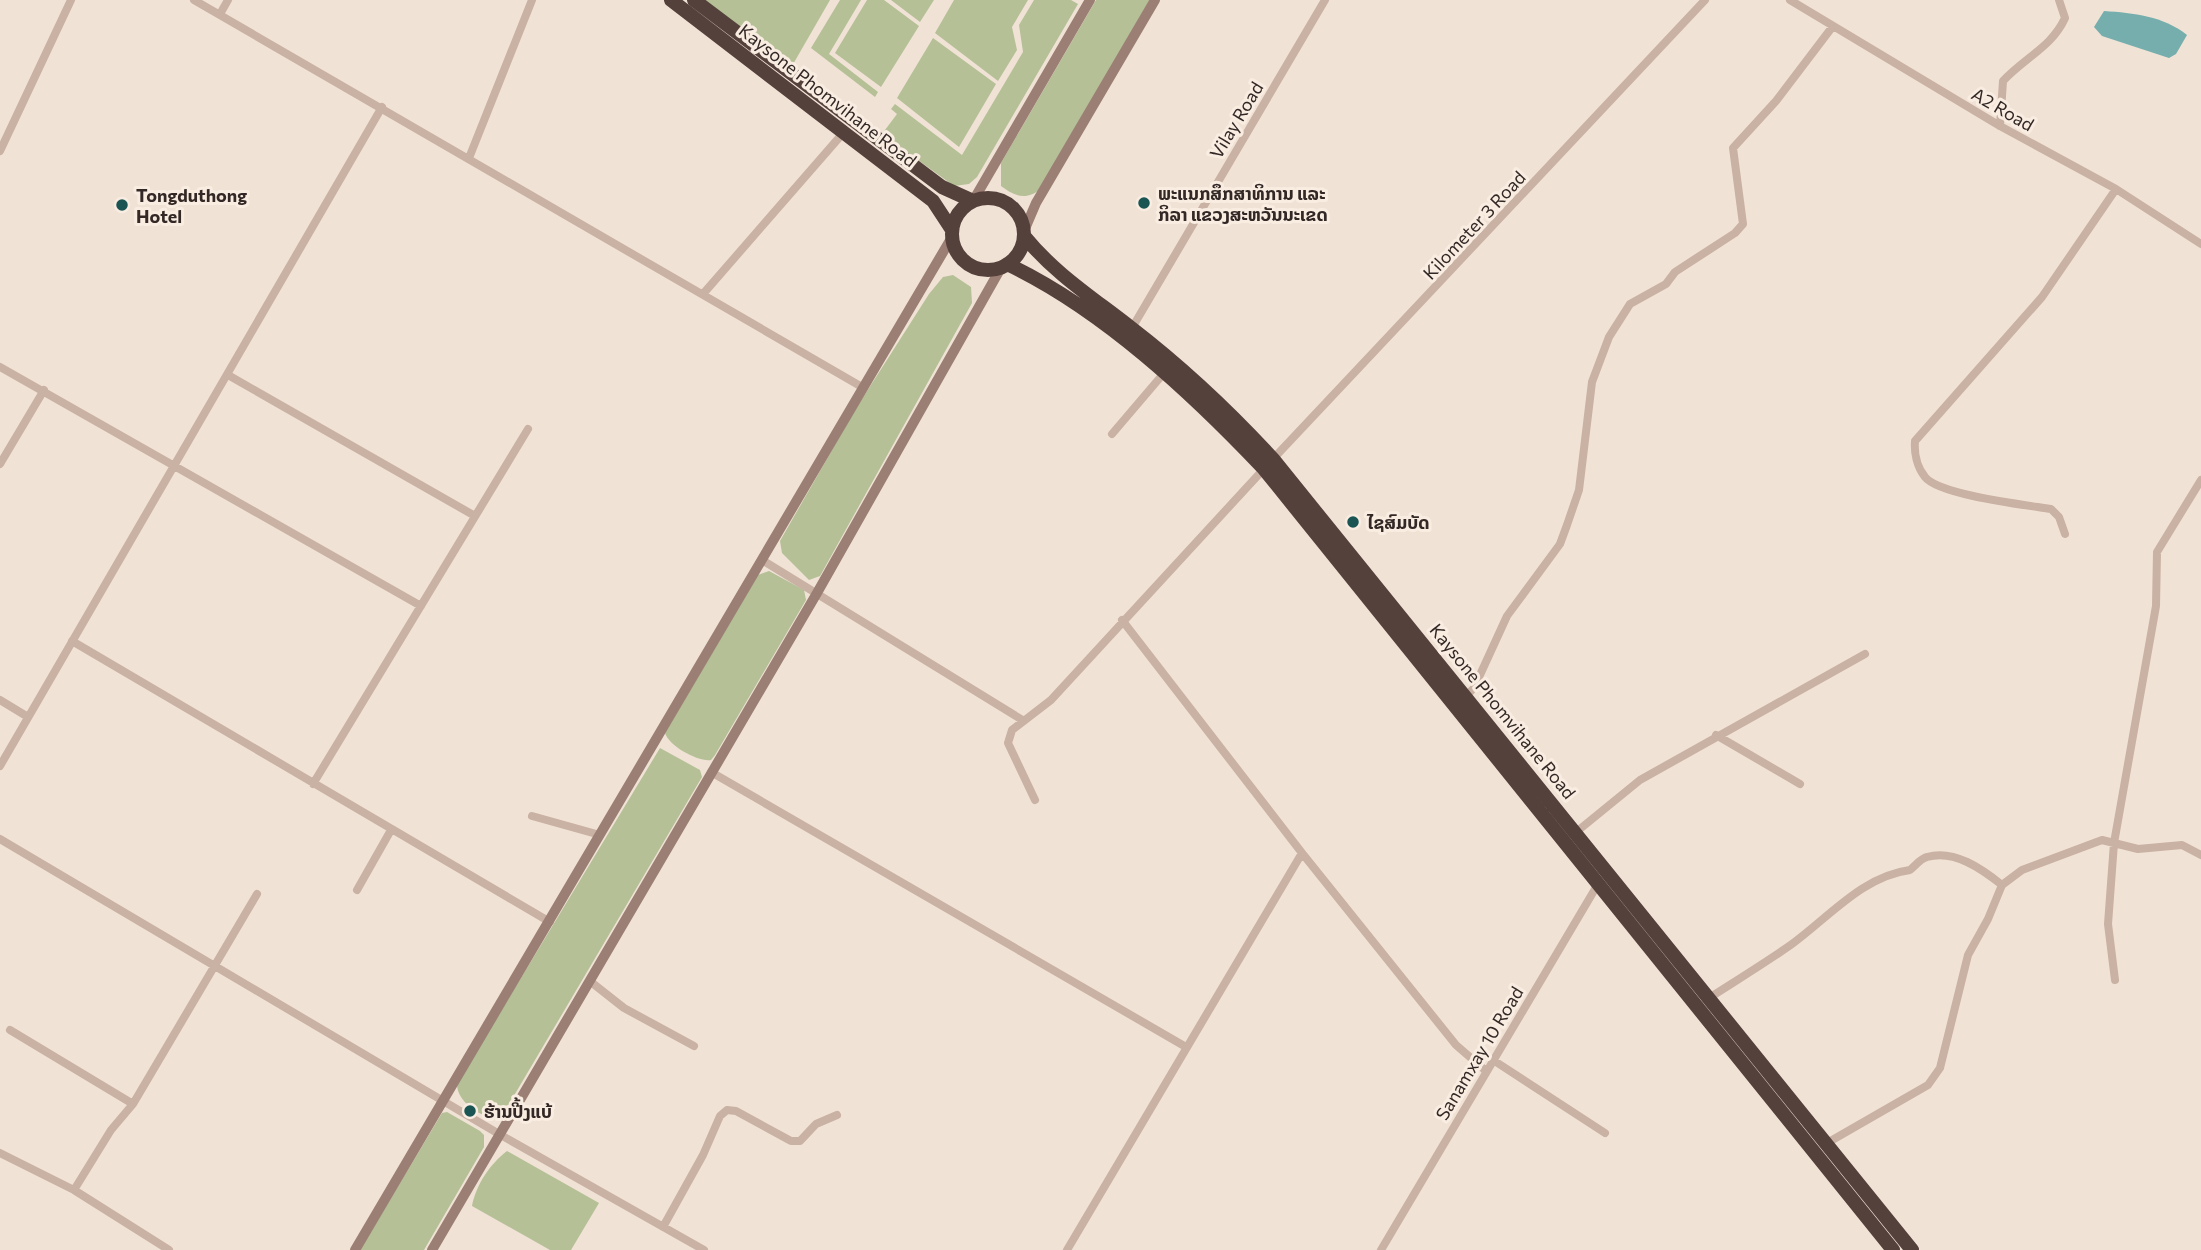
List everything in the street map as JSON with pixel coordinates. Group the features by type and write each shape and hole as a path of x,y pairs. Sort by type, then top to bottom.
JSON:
{"highway":[{"name":"Kaysone Phomvihane Road","path":"671,0 844,132 861,136 943,187 973,201"},
{"name":"Kaysone Phomvihane Road","path":"694,0 861,136 933,201 952,234"},
{"path":"992,198 1006,202 1016,211 1024,234 1016,255 1004,265 989,270 970,265 959,256 952,234 958,213 973,201 992,198"},
{"name":"Kaysone Phomvihane Road","path":"1024,234 1046,264 1132,328 1227,409 1389,624 1603,880 1893,1250"},
{"name":"Kaysone Phomvihane Road","path":"1004,265 1037,278 1123,339 1268,464 1401,614 1575,833 1603,880 1709,998 1912,1250"},
{"path":"1389,624 1401,614"}],"street":[{"path":"0,151 71,0"},
{"path":"194,0 862,387"},
{"path":"220,14 228,0"},
{"path":"469,158 532,0"},
{"path":"973,201 1090,0"},
{"path":"1024,234 1036,204 1155,0"},
{"name":"Vilay Road","path":"1132,328 1325,0"},
{"name":"Kilometer 3 Road","path":"1024,721 1051,700 1122,620 1705,0"},
{"name":"A2 Road","path":"1790,0 2000,126 2116,189 2201,244"},
{"path":"2000,126 2003,81 2047,44 2059,30 2065,18 2059,0"},
{"path":"1465,697 1474,688 1507,616 1560,544 1579,490 1592,382 1609,337 1630,304 1666,284 1675,272 1734,233 1742,224 1732,148 1776,101 1833,26"},
{"path":"0,766 173,463 228,375 382,107"},
{"path":"703,294 844,132"},
{"path":"2066,534 2059,517 2051,509 1954,492 1932,482 1925,477 1914,453 1915,441 1973,379 2042,297 2116,189"},
{"path":"355,1250 952,234"},
{"path":"432,1250 817,593 1004,265"},
{"path":"0,367 421,606"},
{"path":"1112,434 1164,373"},
{"path":"228,375 475,516"},
{"path":"0,464 44,390"},
{"path":"313,784 528,429"},
{"path":"2115,980 2108,924 2114,843 2156,607 2157,552 2201,480"},
{"path":"762,560 1024,721 1012,730 1008,743 1035,800"},
{"path":"1122,620 1302,853 1456,1045 1486,1071"},
{"path":"72,641 550,922"},
{"path":"1575,833 1640,780 1716,735 1865,654"},
{"path":"0,700 28,717"},
{"path":"1716,735 1800,784"},
{"path":"711,772 1186,1048"},
{"path":"533,816 600,835"},
{"path":"357,890 391,830"},
{"path":"0,839 499,1134 704,1250"},
{"path":"1827,1143 1928,1085 1940,1068 1968,955 1988,919 2002,885 2022,870 2102,840 2138,849 2182,845 2201,855"},
{"path":"1067,1250 1302,853"},
{"path":"1709,998 1791,944 1872,882 1892,872 1910,870 1923,858 1941,857 1971,863 2002,885"},
{"name":"Sanamxay 10 Road","path":"1381,1250 1603,880"},
{"path":"74,1190 111,1130 133,1104 257,894"},
{"path":"591,982 624,1008 694,1046"},
{"path":"10,1030 133,1104"},
{"path":"1493,1060 1605,1133"},
{"path":"663,1227 703,1154 720,1116 727,1110 736,1111 791,1141 800,1141 816,1124 837,1115"},
{"path":"0,1153 74,1190 169,1250"}],"green space":[{"path":"704,0 830,0 792,66"},
{"path":"840,0 861,0 829,54 878,92 875,97 811,48"},
{"path":"867,0 884,0 919,26 881,87 835,53"},
{"path":"891,0 934,0 920,22"},
{"path":"954,0 1028,0 1012,27 1017,50 998,81 935,33"},
{"path":"1034,0 1071,0 1078,4 977,177 969,184 954,186 882,134 897,114 891,109 895,104 962,155 1023,52 1019,25"},
{"path":"1096,0 1150,0 1040,189 1030,195 1016,195 1001,186 1001,163"},
{"path":"933,38 996,84 959,147 897,98"},
{"path":"953,275 971,287 972,303 820,576 809,580 782,553 780,541 855,410 929,294 943,277"},
{"path":"769,571 804,590 806,600 715,755 711,760 692,756 672,743 665,733 758,575"},
{"path":"660,748 700,770 702,777 502,1116 496,1120 483,1115 465,1102 457,1084"},
{"path":"447,1112 480,1131 484,1135 484,1147 424,1250 360,1250 442,1113"},
{"path":"507,1151 599,1203 571,1250 550,1250 472,1206 485,1176"}],"water":[{"path":"2104,11 2137,14 2158,20 2187,35 2176,54 2169,58 2102,36 2094,27"}],"place":[{"name":"ພະແນກສຶກສາທິການ ແລະ ກິລາ ແຂວງສະຫວັນນະເຂດ","path":"1144,203"},
{"name":"Tongduthong Hotel","path":"122,205"},
{"name":"ໄຊສົມບັດ","path":"1353,522"},
{"name":"ຮ້ານປີ້ງແບ້","path":"470,1111"}]}
